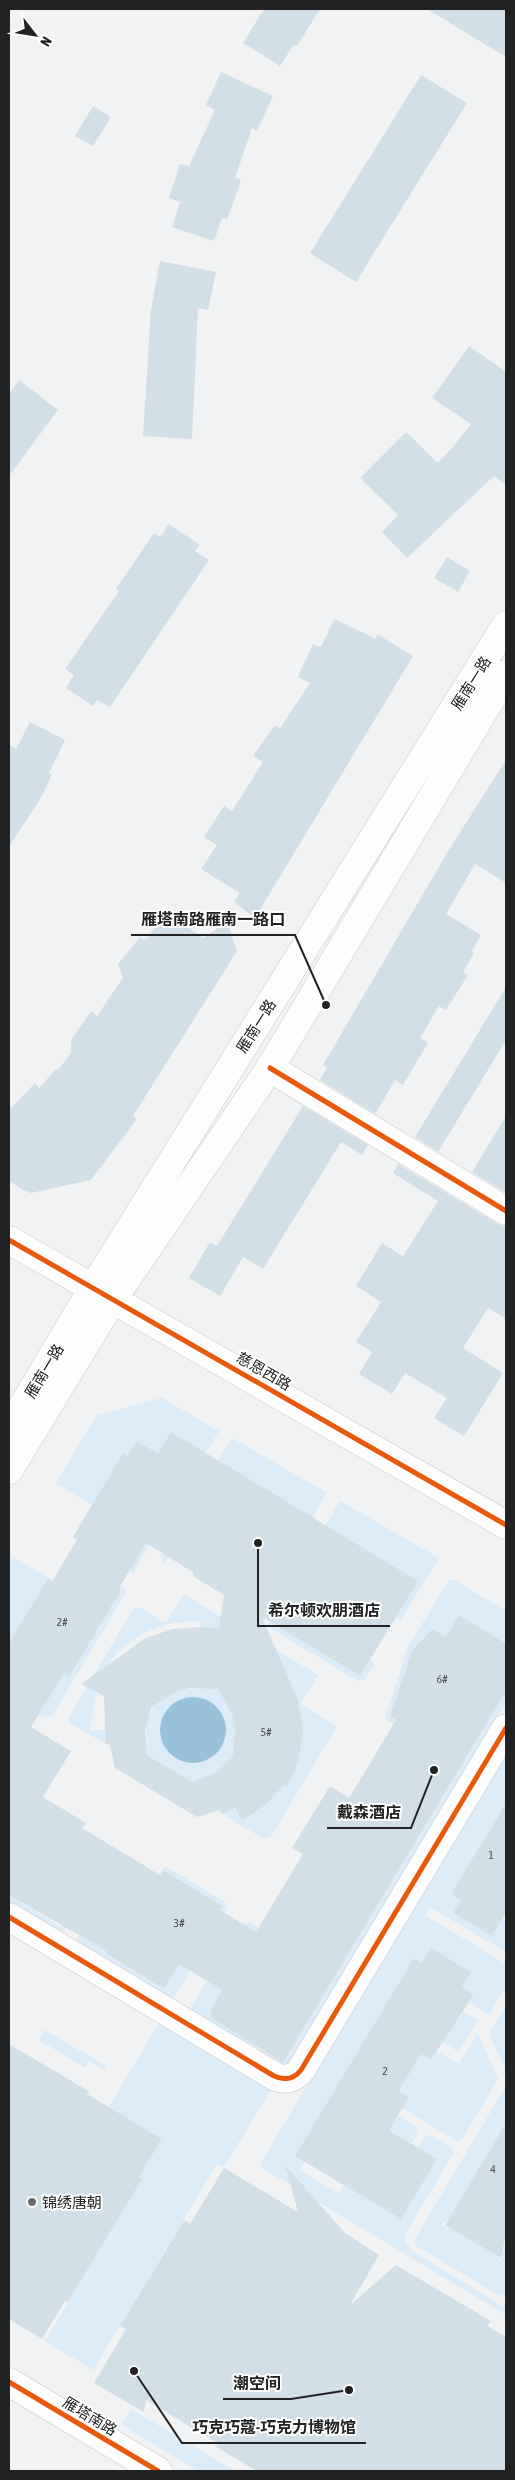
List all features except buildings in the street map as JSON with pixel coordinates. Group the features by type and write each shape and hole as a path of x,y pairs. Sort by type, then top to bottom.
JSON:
{"main road":[{"name":"雁南一路","path":"9,1470 103,1293 506,626"},
{"name":"雁南一路","path":"9,1429 103,1293 270,1068 506,674"},
{"path":"270,1068 506,1211"},
{"name":"慈恩西路","path":"9,1240 506,1525"},
{"path":"9,1917 274,2076 285,2079 293,2077 301,2070 506,1728"},
{"name":"雁塔南路","path":"9,2382 158,2471"}],"shaded area":[{"path":"162,1398 219,1431 133,1573 129,1571 201,1451 171,1432 160,1455 128,1456 92,1505 56,1483 97,1415"},
{"path":"232,1438 327,1493 302,1535 166,1555 169,1557 164,1565 161,1556"},
{"path":"340,1501 439,1558 401,1620 395,1619 418,1581 329,1528 315,1543"},
{"path":"12,1556 48,1578 11,1640 9,1639 9,1561"},
{"path":"449,1580 454,1580 506,1611 506,1636 503,1641 460,1615 446,1637 432,1629 412,1651 390,1716 396,1720 394,1724 387,1720 386,1715 408,1646"},
{"path":"117,1583 125,1589 125,1594 52,1716 44,1717 39,1714 64,1674 69,1676 113,1604 112,1592 118,1596 121,1590 115,1586"},
{"path":"184,1594 239,1628 220,1627 219,1630 201,1627 201,1621 171,1623 143,1633 119,1650 100,1674 90,1730 105,1730 106,1744 110,1744 111,1747 70,1723 69,1717 133,1609 141,1608 166,1623"},
{"path":"281,1599 276,1625 360,1676 371,1659 375,1664 365,1679 358,1681 270,1628 268,1621"},
{"path":"262,1641 318,1675 300,1704 337,1726 271,1837 264,1839 222,1814 235,1808 243,1821 265,1805 282,1784 287,1787 303,1729 298,1700 286,1672 281,1675"},
{"path":"197,1682 205,1683 230,1698 235,1728 233,1756 217,1772 197,1785 143,1752 140,1739 146,1738 147,1717 158,1698 182,1689 196,1688","holes":["185,1698 215,1706 222,1716 224,1723 219,1748 208,1759 188,1763 169,1708"]},
{"path":"506,1691 506,1703 289,2065 284,2067 192,2011 192,2006 241,1924 250,1922 259,1928 256,1932 246,1926 211,1983 217,1987 219,1984 224,1986 209,2011 212,2014 210,2017 260,2042 257,2048 283,2063"},
{"path":"506,1753 506,1816 500,1812 451,1894 461,1900 453,1913 492,1936 503,1918 506,1920 506,1952 430,1907 425,1915 506,1964 506,1986 489,2015 469,2003 474,1994 414,1958 298,2151 307,2157 300,2170 339,2194 350,2175 354,2191 401,2219 437,2159 418,2147 424,2137 430,2135 452,2148 453,2154 405,2234 405,2241 412,2251 506,2308 506,2315 259,2166"},
{"path":"165,1866 225,1902 227,1908 175,1996 168,1998 78,1944 77,1938 81,1931 107,1951 105,1954 164,1989 179,1964 186,1968 223,1906 163,1870"},
{"path":"9,1895 61,1927 65,1922 68,1924 64,1931 56,1931 9,1903"},
{"path":"506,2006 506,2070 489,2034"},
{"path":"464,2012 478,2020 459,2052 442,2042 452,2013 460,2018"},
{"path":"160,2022 271,2089 224,2167 217,2164 93,2370 45,2341 142,2179 139,2177 162,2139 109,2107"},
{"path":"45,2030 106,2066 104,2070 89,2061 85,2068 39,2040"},
{"path":"478,2033 498,2079 462,2140 457,2141 402,2108 409,2097 399,2091 421,2054 431,2060 437,2051 459,2064"},
{"path":"506,2090 506,2123 450,2217 442,2225 457,2231 488,2249 500,2260 506,2245 506,2293 500,2296 416,2246 414,2240 503,2091"},
{"path":"397,2115 417,2127 418,2133 412,2143 390,2130 378,2151 386,2124"},
{"path":"131,2409 235,2471 198,2471 122,2425"}],"water":[{"path":"193,1697 205,1700 216,1707 223,1718 226,1730 223,1742 216,1753 205,1760 193,1763 181,1760 170,1753 163,1742 160,1730 163,1718 170,1707 181,1700"}],"cycle path":[{"path":"270,1068 506,1211"},
{"path":"9,1240 506,1525"},
{"path":"9,1917 274,2076 286,2079 292,2077 301,2070 506,1728"},
{"path":"9,2382 158,2471"}],"place":[{"name":"雁塔南路雁南一路口","path":"326,1005"},
{"name":"希尔顿欢朋酒店","path":"258,1543"},
{"name":"戴森酒店","path":"434,1770"},
{"name":"锦绣唐朝","path":"32,2202"},
{"name":"巧克巧蔻-巧克力博物馆","path":"134,2371"},
{"name":"潮空间","path":"349,2390"}]}
